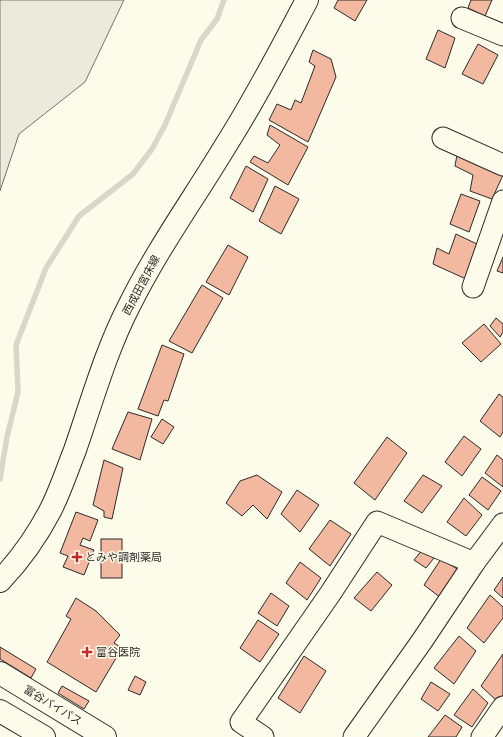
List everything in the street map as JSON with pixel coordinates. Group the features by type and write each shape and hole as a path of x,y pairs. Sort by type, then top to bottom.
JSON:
{"main road":[{"name":"西成田宮床線","path":"0,581 10,571 30,544 50,511 65,477 112,344 129,304 163,244 227,145 264,83 307,0"},
{"name":"富谷バイパス","path":"0,673 105,737"},
{"path":"0,711 44,737"}],"street":[{"path":"462,18 503,35"},
{"path":"443,138 503,165"},
{"path":"473,287 503,201"},
{"path":"263,737 241,722 330,594 377,522 474,563"},
{"path":"354,737 422,641 474,563 503,524"},
{"path":"482,737 503,707"}],"shaded area":[{"path":"0,0 124,0 85,82 19,134 0,191"}],"building":[{"path":"338,0 367,0 355,21 334,8"},
{"path":"471,0 492,0 485,16 468,8"},
{"path":"438,30 455,38 445,68 426,59"},
{"path":"478,44 498,55 483,84 462,74"},
{"path":"313,50 331,59 336,77 308,142 269,120 277,104 291,110 295,100 301,103 315,66 309,62"},
{"path":"270,125 308,147 288,185 250,162 254,156 268,163 280,145 267,135"},
{"path":"458,149 503,175 492,199 470,191 473,175 455,166"},
{"path":"246,166 268,179 253,212 230,198"},
{"path":"275,186 299,199 281,234 259,221"},
{"path":"461,194 480,201 469,232 450,224"},
{"path":"456,234 479,245 466,279 433,264 437,248 449,254"},
{"path":"228,245 248,257 229,295 206,282"},
{"path":"503,257 503,273 497,271"},
{"path":"202,285 223,298 192,353 169,341"},
{"path":"496,318 503,324 503,332 500,337 490,326"},
{"path":"484,324 501,344 481,362 462,343"},
{"path":"162,345 184,354 168,401 164,400 158,416 138,409"},
{"path":"499,394 503,397 503,432 500,437 480,421"},
{"path":"128,412 152,419 140,460 112,449"},
{"path":"162,419 174,427 163,444 151,437"},
{"path":"464,436 481,449 462,476 445,462"},
{"path":"387,437 407,453 375,500 354,483"},
{"path":"497,455 503,460 503,487 485,473"},
{"path":"104,460 123,468 112,519 104,517 104,511 93,505"},
{"path":"257,475 282,492 267,519 253,505 242,516 226,503 240,481"},
{"path":"423,475 442,486 422,513 404,501"},
{"path":"482,477 501,491 488,510 469,495"},
{"path":"297,490 319,505 300,532 281,514"},
{"path":"464,498 482,515 466,536 447,522"},
{"path":"76,512 98,520 90,541 83,538 80,545 94,550 84,575 63,567 68,556 60,553"},
{"path":"330,520 351,534 330,566 309,549"},
{"path":"101,539 122,539 122,578 101,578"},
{"path":"423,549 434,558 426,568 414,560"},
{"path":"441,559 459,570 441,598 424,585"},
{"path":"300,562 321,578 307,600 286,583"},
{"path":"377,572 392,585 371,611 354,598"},
{"path":"503,577 503,598 494,590"},
{"path":"271,593 289,606 277,626 258,613"},
{"path":"490,595 503,607 503,618 484,643 467,628"},
{"path":"76,598 96,611 120,635 114,643 122,648 96,692 47,662 71,619 66,616"},
{"path":"258,620 279,634 260,662 240,648"},
{"path":"459,636 476,651 454,684 434,668"},
{"path":"0,647 36,669 31,678 0,659"},
{"path":"503,654 503,695 498,702 481,686"},
{"path":"304,656 326,671 300,713 278,698"},
{"path":"135,676 146,682 140,695 128,690"},
{"path":"431,682 450,694 438,711 421,699"},
{"path":"62,686 89,701 84,709 58,693"},
{"path":"473,689 488,703 472,727 454,715"},
{"path":"445,715 462,727 456,737 428,737"}],"waterway":[{"path":"0,479 7,437 18,392 16,345 46,268 79,216 133,174 152,149 165,125 201,40 217,19 224,0"}],"place":[{"name":"とみや調剤薬局","path":"77,557"},
{"name":"富谷医院","path":"87,652"}]}
